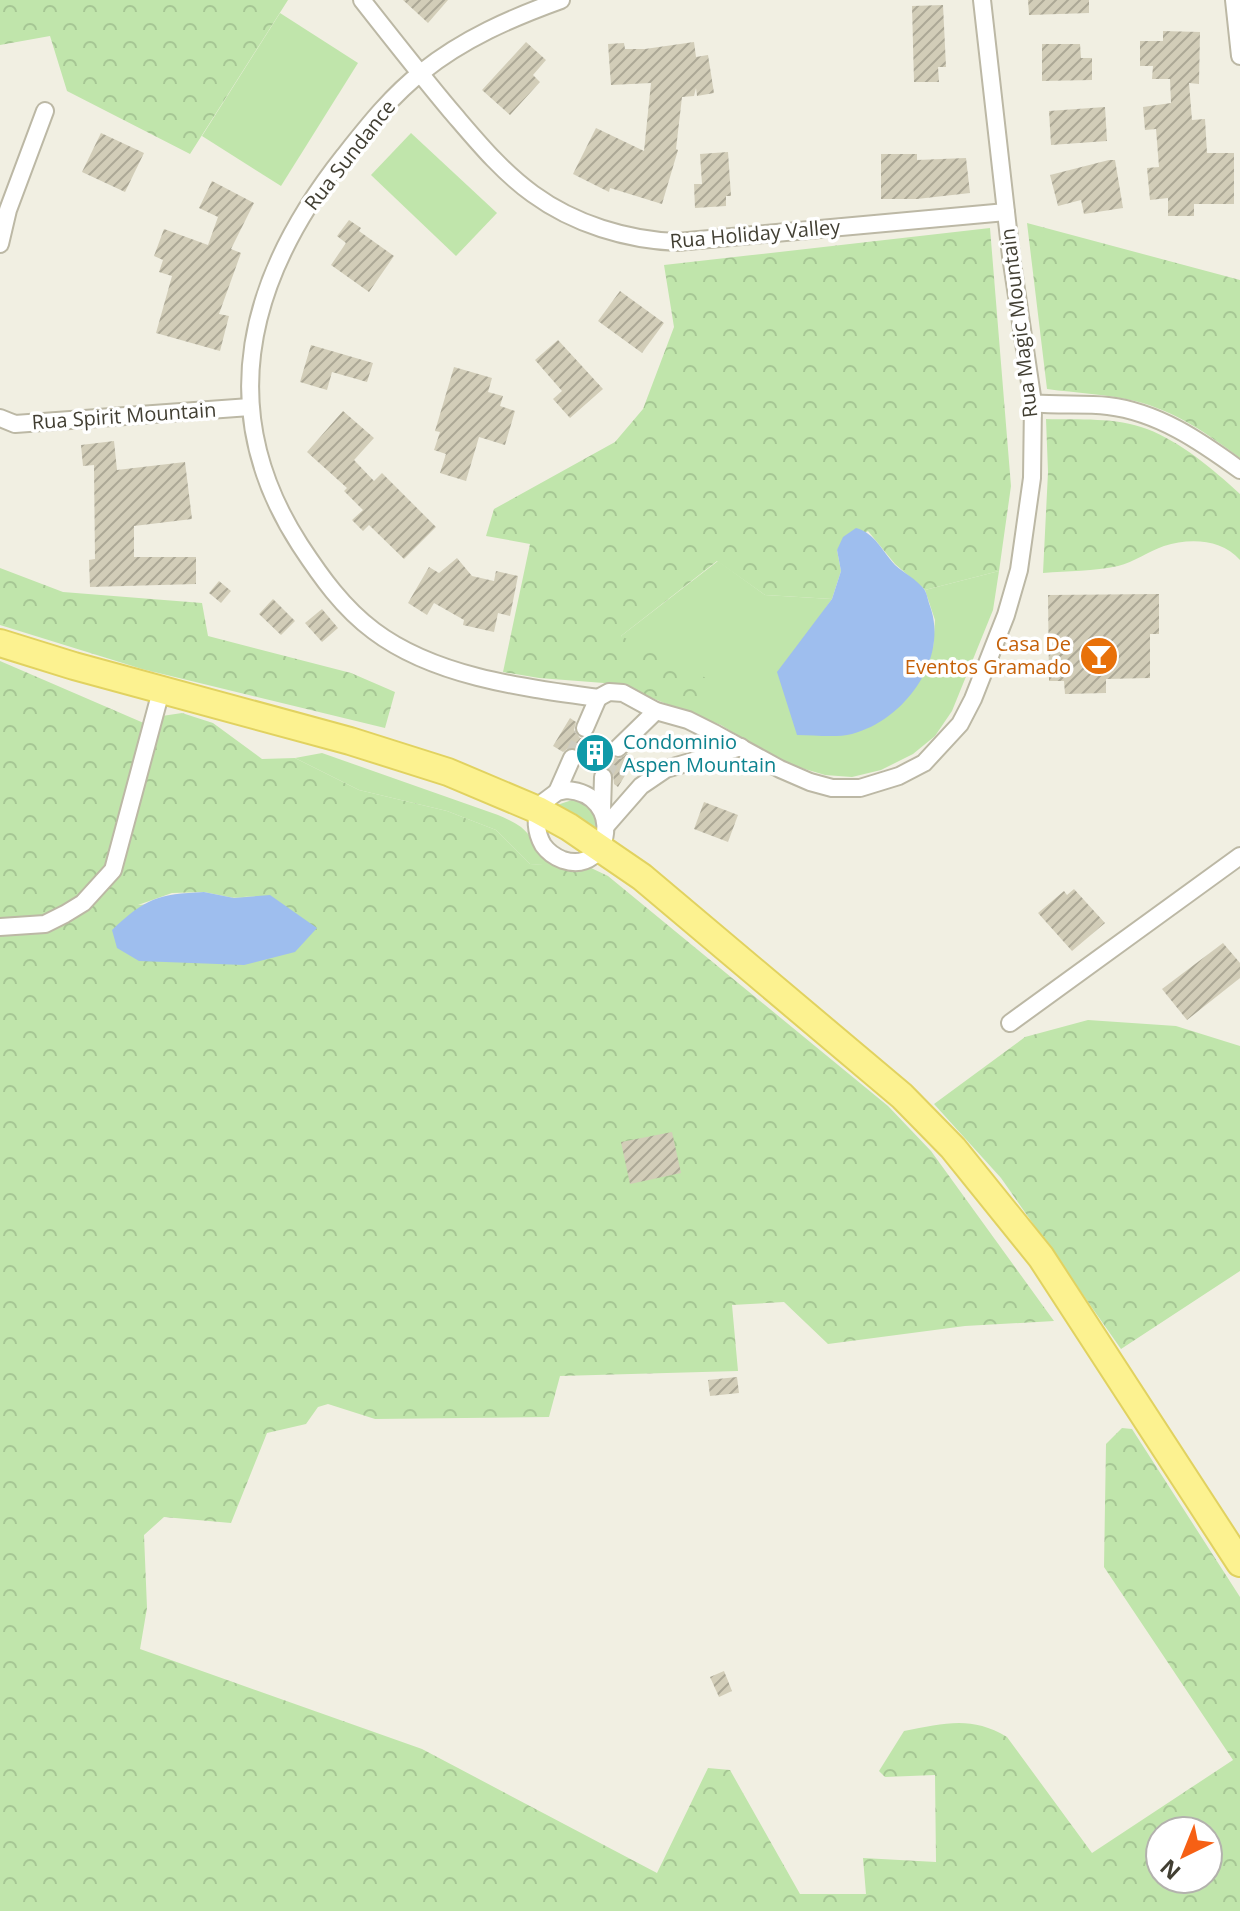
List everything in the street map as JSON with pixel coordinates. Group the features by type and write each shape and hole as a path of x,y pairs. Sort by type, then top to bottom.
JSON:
{"main road":[{"path":"0,643 161,691 350,741 448,772 538,810 603,828 642,877 902,1096 953,1148 1041,1257 1240,1563"}],"street":[{"name":"Rua Holiday Valley","path":"362,0 481,147 533,194 585,222 638,238 677,242 1006,212"},
{"name":"Rua Sundance","path":"561,0 521,14 478,35 419,74 382,111 322,185 290,236 272,274 253,338 250,407 255,442 266,481 282,517 322,578 350,610 375,632 428,660 473,675 534,690 598,698 609,692 623,693 656,711"},
{"name":"Rua Magic Mountain","path":"656,711 688,720 810,782 832,788 860,788 899,776 924,763 945,742 973,699 1006,615 1019,570 1032,478 1033,403 1006,212 982,0"},
{"path":"1234,0 1240,56"},
{"path":"0,244 8,210 45,111"},
{"path":"1033,403 1110,406 1137,412 1193,438 1240,470"},
{"name":"Rua Spirit Mountain","path":"0,418 15,424 250,407"},
{"path":"0,927 45,924 65,914 83,903 113,870 161,691"},
{"path":"585,728 598,698"},
{"path":"618,748 656,711"},
{"path":"603,828 641,786 666,769 741,747"},
{"path":"557,792 572,758"},
{"path":"603,777 603,828"},
{"path":"538,810 548,797 557,792 577,791 592,798 603,828"},
{"path":"1010,1023 1240,856"}],"green space":[{"path":"0,0 288,0 190,154 67,91 50,36 0,45"},
{"path":"280,13 358,63 281,186 202,136"},
{"path":"411,133 497,213 456,256 371,175"},
{"path":"1027,223 1240,280 1240,458 1190,424 1150,405 1047,389"},
{"path":"990,228 1011,486 999,571 925,590 895,564 868,531 837,550 841,571 832,599 765,595 717,561 621,636 708,679 689,713 617,684 503,672 530,544 486,536 494,509 615,442 643,409 674,327 664,265"},
{"path":"1046,419 1097,420 1135,425 1160,434 1196,457 1240,494 1240,560 1224,548 1194,541 1164,546 1118,566 1043,573 1048,472"},
{"path":"718,561 765,595 832,599 816,622 933,648 935,620 925,590 999,571 993,610 952,711 935,736 913,754 881,770 852,777 825,775 791,765 721,725 689,713 621,636"},
{"path":"0,568 63,592 202,603 208,636 351,673 395,692 385,728 142,669 0,625"},
{"path":"0,661 146,724 107,868 80,899 44,917 0,920"},
{"path":"182,713 213,723 262,759 295,758 359,790 447,811 496,830 530,864 589,867 608,876 888,1106 931,1151 1054,1321 965,1326 828,1344 784,1302 732,1305 738,1371 560,1376 549,1417 375,1419 328,1404 318,1407 306,1424 267,1433 231,1523 164,1517 144,1535 147,1608 140,1649 422,1749 657,1873 708,1768 730,1770 800,1894 866,1894 863,1858 936,1862 935,1775 885,1777 879,1771 904,1731 957,1723 981,1726 1007,1737 1092,1853 1144,1819 1144,1895 1224,1895 1224,1815 1150,1815 1233,1760 1104,1567 1106,1444 1122,1428 1132,1429 1240,1597 1240,1911 0,1911 0,932 46,929 101,892 162,716","holes":["204,892 233,898 138,905 172,893"]},
{"path":"322,753 507,819 521,827 549,859 569,867 530,864 496,830 447,811 359,790 295,758"},
{"path":"572,800 591,811 598,831 554,806"},
{"path":"1088,1020 1176,1026 1240,1046 1240,1271 1121,1349 1001,1178 934,1104 1025,1037"}],"water":[{"path":"856,528 873,538 895,565 924,589 934,626 928,666 905,701 871,727 852,734 797,735 777,672 832,599 841,571 837,550 843,537"},
{"path":"204,892 234,898 270,895 317,928 295,952 244,965 139,961 117,948 112,930 144,904 164,896"}],"building":[{"path":"403,0 448,0 428,23"},
{"path":"1028,0 1089,0 1089,13 1029,15"},
{"path":"943,5 946,67 938,67 939,82 914,82 912,6"},
{"path":"1163,31 1200,32 1199,84 1189,83 1192,120 1205,119 1207,153 1234,153 1234,204 1194,204 1194,216 1168,216 1168,198 1150,200 1147,168 1159,167 1156,129 1145,130 1143,107 1171,103 1170,79 1152,79 1153,66 1140,66 1140,41 1163,41"},
{"path":"526,42 546,60 533,75 540,82 510,115 482,90"},
{"path":"694,42 696,57 708,55 714,93 697,96 696,88 694,96 682,97 678,150 662,204 610,188 609,192 573,174 596,128 644,151 651,83 611,85 608,44 624,43 625,49 645,49"},
{"path":"1042,44 1080,44 1081,58 1092,58 1092,80 1042,81"},
{"path":"1105,107 1107,141 1051,145 1049,111"},
{"path":"101,133 144,153 125,192 82,172"},
{"path":"728,152 731,196 726,196 726,206 695,208 694,184 702,184 700,154"},
{"path":"881,154 917,154 917,160 966,158 970,193 917,199 881,199"},
{"path":"1115,160 1123,208 1084,214 1081,200 1058,206 1050,175"},
{"path":"212,181 254,203 231,249 241,253 219,314 229,316 220,351 156,333 172,276 159,272 163,260 154,256 164,229 208,245 218,217 199,208"},
{"path":"349,220 394,256 369,292 331,265 346,243 337,236"},
{"path":"620,291 664,323 642,353 598,321"},
{"path":"558,340 603,389 570,418 553,399 562,391 535,360"},
{"path":"311,345 373,363 367,382 332,372 327,390 300,382"},
{"path":"454,367 492,378 488,392 503,396 500,406 515,411 505,445 479,437 466,481 440,473 446,454 434,450 440,432 435,431"},
{"path":"343,411 374,438 354,460 374,481 382,473 436,527 404,559 369,525 363,531 352,520 363,510 344,491 347,488 307,452"},
{"path":"114,441 117,470 185,462 192,519 134,526 134,557 196,557 196,584 90,587 89,560 95,559 94,465 83,466 81,445"},
{"path":"457,558 472,576 494,581 496,571 518,576 510,616 498,613 494,632 463,625 464,620 434,603 427,615 408,603 429,567 439,573"},
{"path":"219,581 231,591 221,603 209,593"},
{"name":"Casa De Eventos Gramado","path":"1159,594 1159,634 1150,634 1150,678 1106,679 1106,693 1065,694 1064,681 1049,681 1048,595"},
{"path":"273,599 295,621 281,635 259,614"},
{"path":"322,609 338,628 322,642 305,623"},
{"name":"Condominio Aspen Mountain","path":"570,718 576,722 574,730 580,738 587,739 594,734 609,743 607,750 611,756 620,759 627,754 635,759 618,787 609,768 603,766 594,771 582,764 583,756 577,748 570,747 563,752 553,746"},
{"path":"704,802 738,815 728,842 694,829"},
{"path":"1074,889 1105,923 1072,951 1038,913 1064,891 1067,895"},
{"path":"1223,943 1240,963 1240,978 1187,1020 1162,989"},
{"path":"672,1132 681,1173 630,1184 621,1142"},
{"path":"737,1377 739,1393 710,1396 708,1380"},
{"path":"724,1671 732,1691 719,1697 710,1677"}],"tunnel":[{"path":"572,758 585,728"},
{"path":"603,777 618,748"}],"place":[{"name":"Casa De Eventos Gramado","path":"1099,656"},
{"name":"Condominio Aspen Mountain","path":"595,753"}]}
